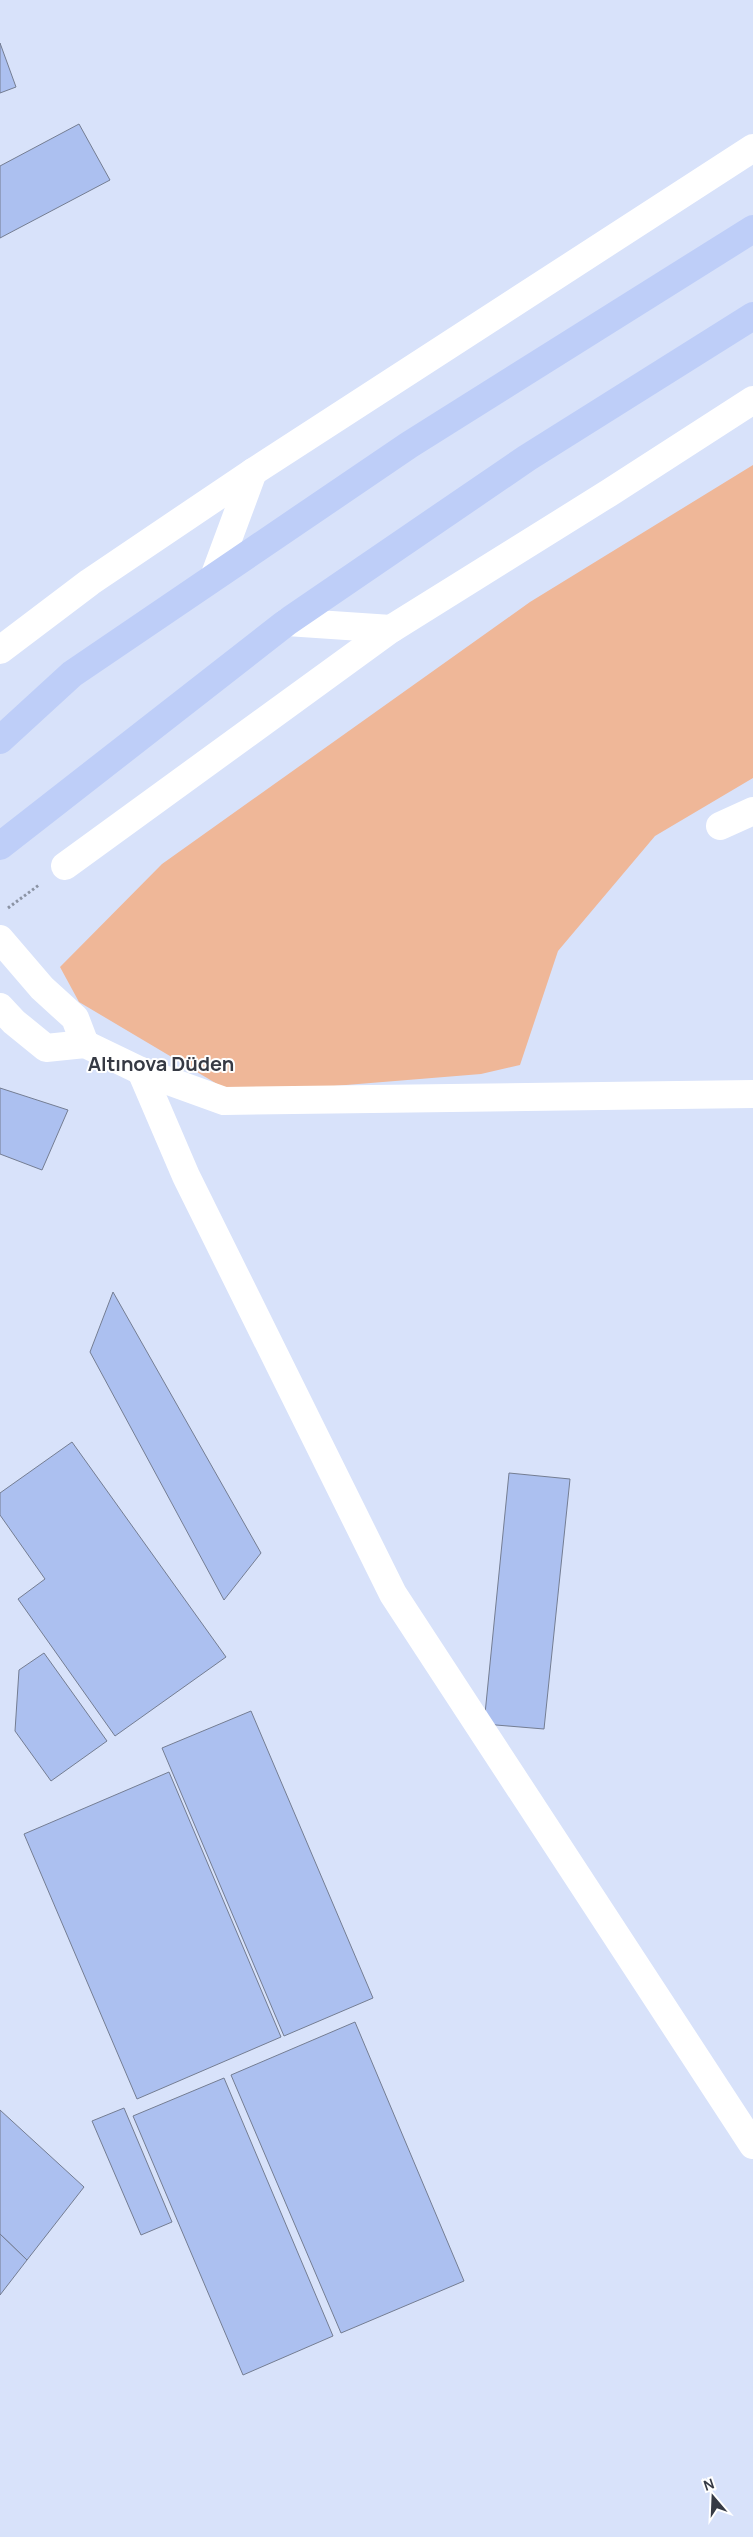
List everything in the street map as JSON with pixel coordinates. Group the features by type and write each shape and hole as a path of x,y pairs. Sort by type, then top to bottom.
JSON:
{"main road":[{"path":"0,740 72,674 408,445 753,229"},
{"path":"0,846 287,622 527,458 753,316"}],"street":[{"path":"0,650 90,582 253,472 753,148"},
{"path":"65,866 391,629 609,493 753,400"},
{"path":"214,577 253,472"},
{"path":"287,622 391,629"},
{"path":"720,826 753,811"},
{"path":"0,939 42,988 74,1018 85,1044"},
{"path":"5,1017 46,1048 85,1044 141,1071 224,1101 753,1094"},
{"path":"141,1071 186,1176 393,1594 753,2144"}],"path":[{"path":"7,909 65,866"}],"shaded area":[{"path":"753,465 753,778 655,836 558,951 520,1065 481,1074 234,1094 79,1002 60,967 162,864 530,602"}],"building":[{"path":"0,43 16,87 0,93"},
{"path":"79,124 110,180 0,238 0,166"},
{"path":"0,1088 68,1110 42,1170 0,1154"},
{"path":"113,1292 261,1553 224,1600 90,1352"},
{"path":"72,1442 226,1657 115,1736 18,1599 45,1579 0,1515 0,1493"},
{"path":"509,1473 570,1479 544,1729 484,1724"},
{"path":"44,1653 107,1741 51,1781 15,1731 19,1670"},
{"path":"251,1711 373,1998 284,2036 162,1748"},
{"path":"169,1772 281,2037 137,2099 24,1834"},
{"path":"355,2022 464,2281 341,2333 231,2075"},
{"path":"224,2078 333,2336 243,2375 133,2116"},
{"path":"124,2108 172,2222 141,2235 92,2121"},
{"path":"0,2110 84,2187 27,2260 0,2234"},
{"path":"0,2234 27,2260 0,2295"}],"district":[{"name":"Altınova Düden","path":"161,1064"}]}
